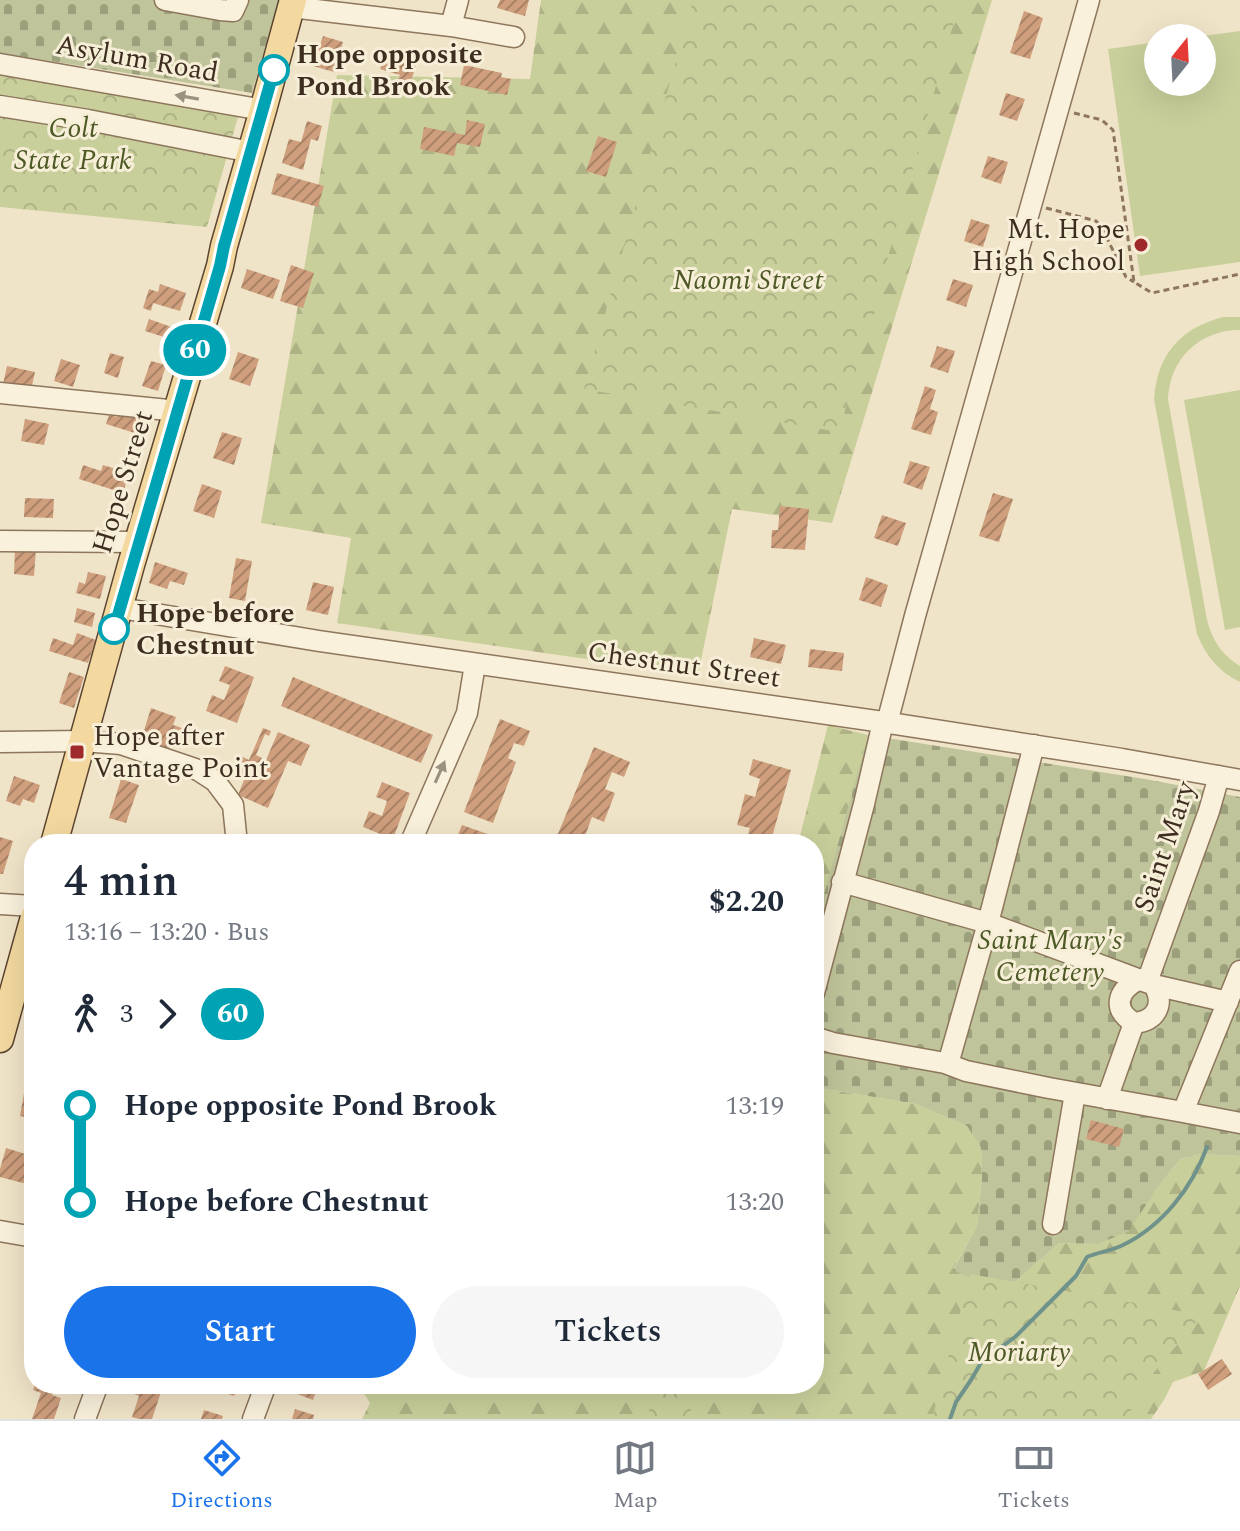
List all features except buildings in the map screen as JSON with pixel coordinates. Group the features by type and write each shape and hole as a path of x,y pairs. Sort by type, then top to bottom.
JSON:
{"main road":[{"name":"Hope Street","path":"57,834 292,4"},
{"path":"0,1037 24,952"}],"street":[{"path":"165,0 233,11 238,0"},
{"path":"451,26 458,0"},
{"path":"824,953 885,722 1089,0"},
{"path":"292,4 514,37"},
{"name":"Asylum Road","path":"0,64 263,110"},
{"path":"0,106 251,152"},
{"path":"0,393 178,411"},
{"path":"0,541 139,542"},
{"name":"Chestnut Street","path":"120,608 319,641 885,722 1240,780"},
{"path":"414,834 467,713 475,664"},
{"path":"0,742 121,744 198,770 215,781 233,805 236,834"},
{"path":"948,1064 1034,745"},
{"name":"Saint Mary","path":"1146,982 1219,776"},
{"path":"842,882 988,923 1146,982 1228,1002"},
{"path":"0,904 24,905"},
{"path":"1183,1112 1240,971"},
{"path":"1146,982 1158,992 1158,1008 1148,1020 1134,1023 1124,1014 1119,999 1129,985 1146,982"},
{"path":"1107,1099 1134,1023"},
{"path":"824,1040 1075,1093 1240,1123"},
{"path":"1053,1224 1075,1093"},
{"path":"0,1231 24,1235"},
{"path":"85,1419 94,1394"},
{"path":"253,1419 262,1394"}],"path":[{"path":"1058,108 1102,120 1113,130 1134,282"},
{"path":"1030,203 1096,221 1126,277 1152,293 1240,274"}],"green space":[{"path":"0,0 279,0 252,93 0,53"},
{"path":"541,0 992,0 832,523 732,509 698,675 337,623 351,538 261,523 337,75 530,79"},
{"name":"Naomi Street","path":"693,0 960,0 839,432 584,389"},
{"path":"1240,31 1240,262 1140,276 1108,49 1144,44 1144,96 1216,96 1216,34"},
{"name":"Colt State Park","path":"0,64 243,99 207,227 0,207"},
{"path":"1223,317 1240,317 1240,330 1212,335 1189,350 1174,371 1168,399 1207,620 1219,646 1240,666 1240,682 1214,662 1197,634 1154,399 1160,369 1174,346 1194,328"},
{"path":"1240,390 1240,627 1225,630 1184,400"},
{"path":"828,725 868,735 824,901 824,834 801,834"},
{"name":"Saint Mary's Cemetery","path":"868,735 1240,797 1240,1156 1201,1154 1180,1159 1129,1231 1098,1244 1059,1243 1003,1293 953,1270 977,1226 982,1178 981,1148 967,1126 916,1104 824,1089 824,895"},
{"path":"824,1089 916,1104 967,1126 981,1148 982,1178 977,1226 953,1269 1003,1293 1059,1243 1098,1244 1155,1191 1180,1159 1201,1154 1240,1156 1240,1286 1204,1371 1173,1382 1151,1419 362,1419 370,1403 364,1394 824,1394"},
{"name":"Moriarty","path":"970,1274 1202,1315 1150,1377 1126,1419 932,1419"},
{"path":"653,1394 696,1394 688,1419 655,1419 649,1411"}],"waterway":[{"path":"950,1419 956,1402 982,1361 1015,1337 1076,1276 1087,1257 1123,1245 1163,1216 1193,1177 1207,1147"}],"bus line":[{"name":"60","path":"114,629 274,70"}],"place":[{"name":"Hope opposite Pond Brook","path":"274,70"},
{"name":"Mt. Hope High School","path":"1141,245"},
{"name":"Hope before Chestnut","path":"114,629"},
{"name":"Hope after Vantage Point","path":"77,752"}]}
